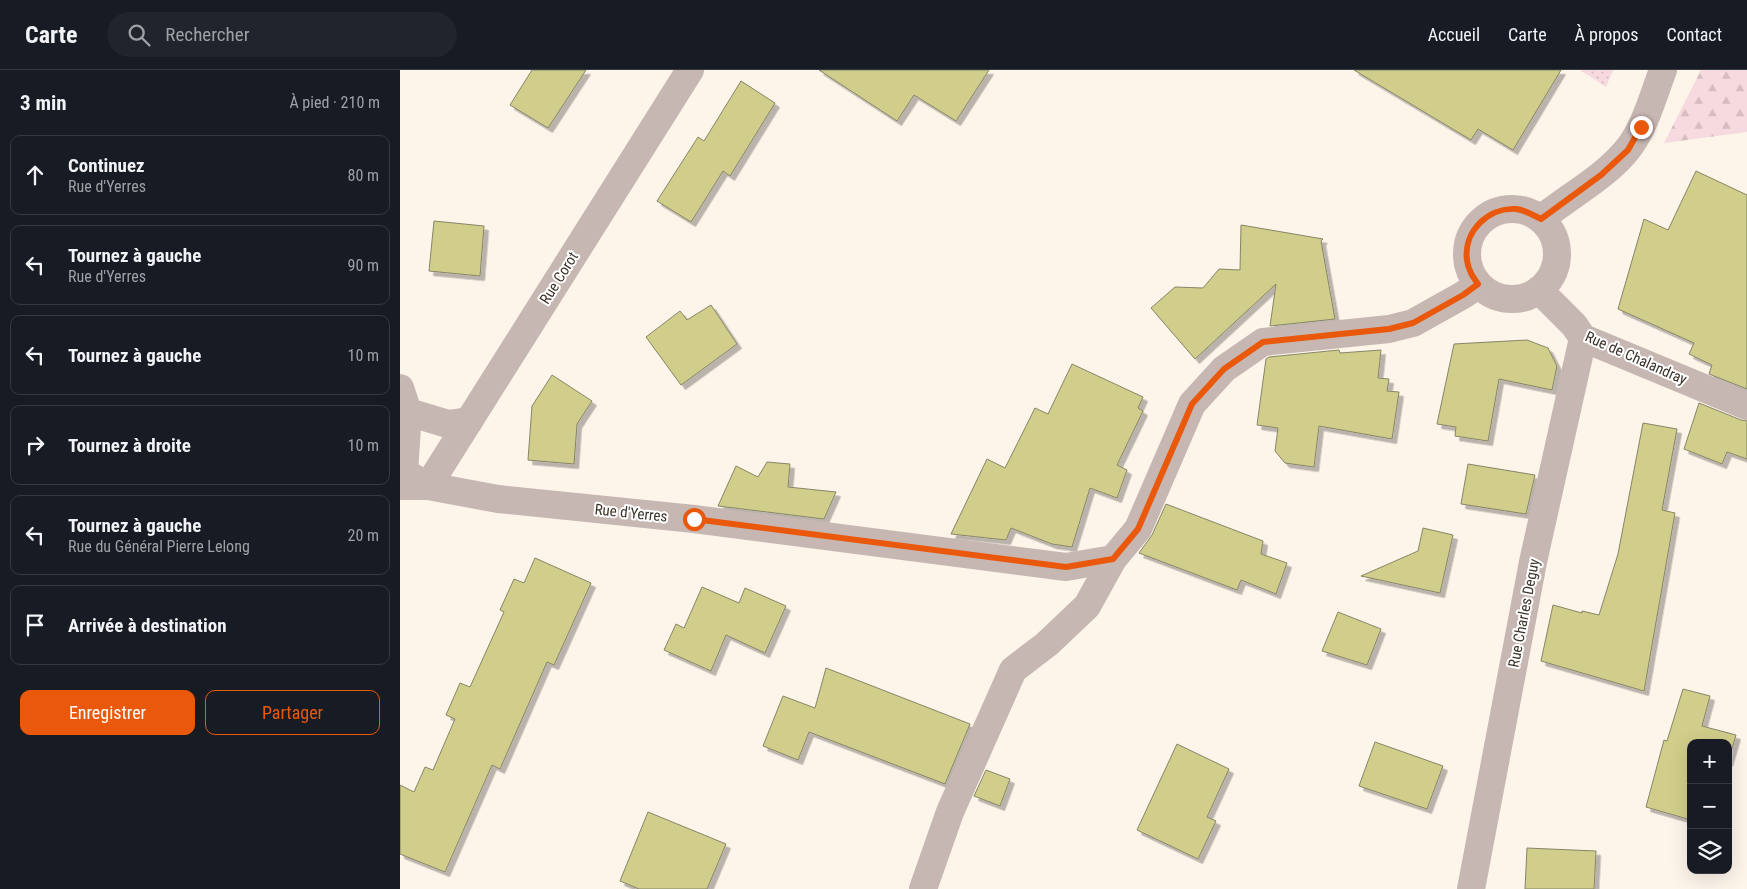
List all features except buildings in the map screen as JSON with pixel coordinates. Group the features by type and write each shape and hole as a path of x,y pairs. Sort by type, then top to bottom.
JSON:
{"street":[{"name":"Rue Corot","path":"428,486 690,70"},
{"path":"1541,219 1601,175 1628,150 1641,127 1663,70"},
{"path":"1516,209 1541,219 1550,230 1556,242 1558,255 1555,269 1549,281 1540,290 1528,297 1501,298 1488,293 1470,273 1467,246 1472,233 1480,222 1491,214 1503,210 1516,209"},
{"path":"922,889 950,812 1013,670 1047,644 1087,606 1113,559 1138,529 1192,404 1224,369 1263,342 1389,329 1413,323 1463,295 1478,284"},
{"name":"Rue de Chalandray","path":"1540,290 1574,325 1583,338 1747,406"},
{"name":"Rue Charles Deguy","path":"1471,889 1533,562 1583,338"},
{"path":"428,486 404,472 404,400 448,424 470,421"},
{"name":"Rue d'Yerres","path":"400,486 428,486 498,499 694,519 1066,567 1113,559"}],"green space":[{"path":"1580,70 1613,70 1606,87"},
{"path":"1701,70 1747,70 1747,132 1664,143"}],"route":[{"path":"694,519 1066,567 1113,559 1138,529 1192,404 1224,369 1263,342 1389,329 1413,323 1463,295 1478,284 1470,273 1467,246 1472,233 1480,222 1491,214 1503,210 1516,209 1541,219 1601,175 1628,150 1641,127"}]}
